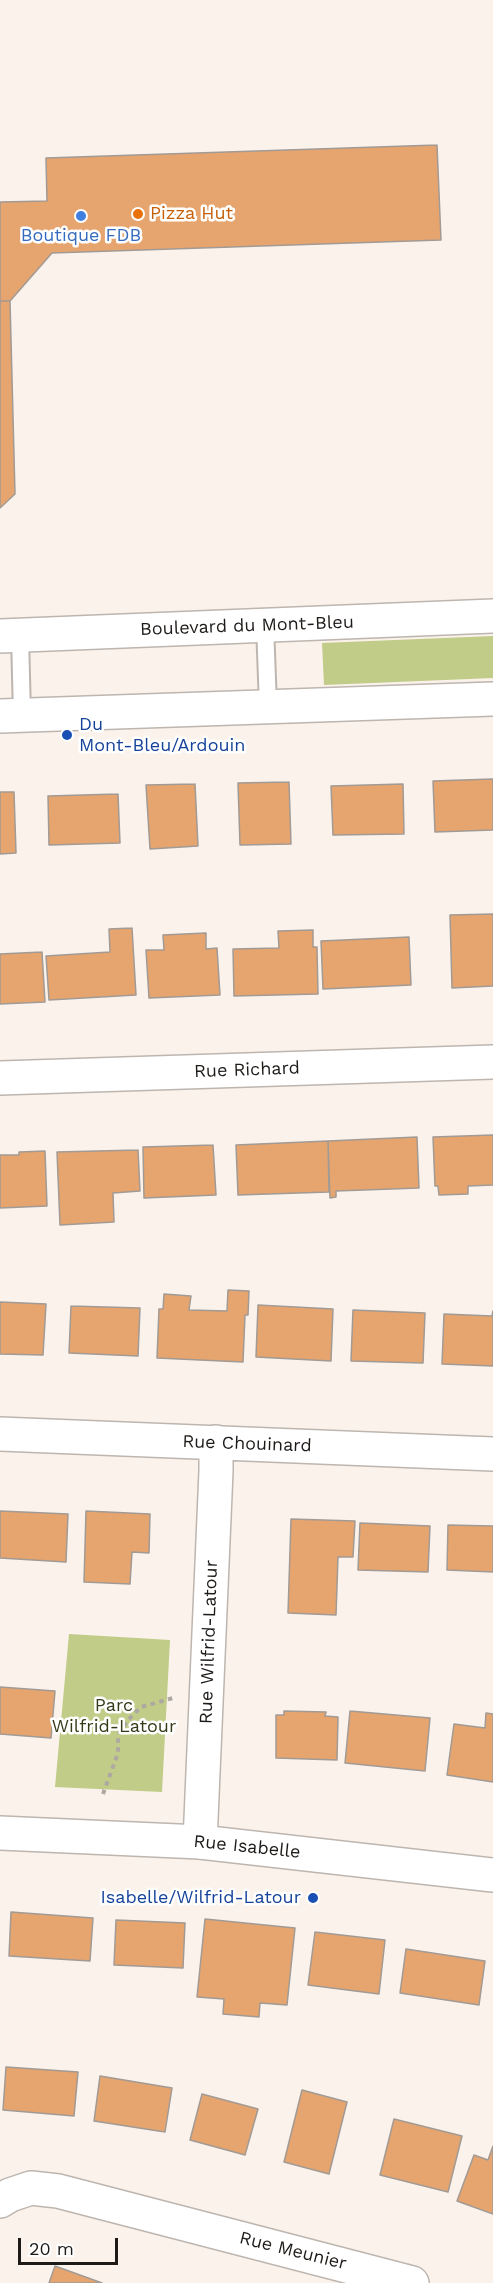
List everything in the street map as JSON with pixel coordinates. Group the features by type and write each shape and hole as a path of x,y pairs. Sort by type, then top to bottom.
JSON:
{"street":[{"name":"Boulevard du Mont-Bleu","path":"10,636 493,616"},
{"path":"11,716 493,699"},
{"name":"Rue Richard","path":"0,1078 493,1062"},
{"name":"Rue Chouinard","path":"0,1434 493,1454"},
{"name":"Rue Wilfrid-Latour","path":"200,1842 216,1442"},
{"name":"Rue Isabelle","path":"0,1833 200,1842 493,1875"},
{"name":"Rue Meunier","path":"0,2201 31,2188 58,2191 396,2281"}],"lane":[{"path":"265,625 268,706"},
{"path":"10,636 11,716"}],"path":[{"path":"103,1794 118,1753 118,1735 128,1720 141,1707 175,1697"}],"green space":[{"path":"493,636 493,678 324,685 322,643"},
{"name":"Parc Wilfrid-Latour","path":"69,1634 170,1640 162,1792 55,1787"}],"building":[{"path":"437,145 441,240 52,253 10,301 0,301 0,202 47,201 46,158"},
{"path":"0,301 10,301 15,494 0,508"},
{"path":"493,779 493,830 435,832 433,781"},
{"path":"289,782 291,844 240,845 238,783"},
{"path":"195,784 198,846 150,849 146,785"},
{"path":"403,784 404,834 333,835 331,786"},
{"path":"0,792 14,792 16,853 0,854"},
{"path":"118,794 120,843 49,845 48,796"},
{"path":"493,914 493,986 452,988 450,915"},
{"path":"132,928 136,995 49,1000 46,956 110,952 109,929"},
{"path":"313,930 313,947 317,947 318,994 234,996 233,949 279,948 278,931"},
{"path":"206,933 206,949 217,948 220,995 149,998 146,950 164,950 163,935"},
{"path":"409,937 411,985 323,989 321,941"},
{"path":"42,952 45,1002 0,1004 0,954"},
{"path":"493,1135 493,1185 468,1186 468,1194 439,1195 438,1186 435,1186 433,1137"},
{"path":"417,1137 419,1188 336,1191 336,1197 330,1198 328,1141"},
{"path":"328,1141 329,1192 238,1195 236,1145"},
{"path":"213,1145 216,1195 144,1198 143,1147"},
{"path":"138,1150 140,1191 113,1193 114,1222 60,1225 57,1152"},
{"path":"45,1151 47,1206 0,1208 0,1155"},
{"path":"228,1290 249,1291 248,1315 245,1315 243,1362 157,1358 159,1309 163,1309 164,1294 191,1296 189,1310 227,1311"},
{"path":"0,1302 46,1304 43,1355 0,1354"},
{"path":"258,1305 333,1309 331,1361 256,1357"},
{"path":"71,1306 140,1308 138,1356 69,1353"},
{"path":"353,1310 425,1313 423,1363 351,1361"},
{"path":"493,1311 493,1366 442,1364 444,1314 492,1316"},
{"path":"0,1511 68,1514 66,1562 0,1558"},
{"path":"86,1511 150,1514 149,1553 132,1552 130,1584 84,1582"},
{"path":"291,1519 355,1521 353,1557 338,1557 336,1615 288,1613"},
{"path":"360,1523 430,1526 428,1572 358,1570"},
{"path":"448,1525 493,1526 493,1572 447,1570"},
{"path":"0,1687 55,1691 51,1738 0,1734"},
{"path":"284,1711 326,1712 325,1716 338,1717 337,1760 276,1758 276,1715 284,1715"},
{"path":"350,1711 430,1718 425,1771 345,1763"},
{"path":"486,1713 493,1714 493,1782 447,1775 454,1724 485,1728"},
{"path":"11,1912 93,1918 90,1961 9,1956"},
{"path":"205,1919 295,1928 287,2005 260,2003 259,2017 223,2014 224,1999 197,1997"},
{"path":"116,1920 185,1923 183,1968 114,1965"},
{"path":"315,1932 385,1940 379,1994 308,1985"},
{"path":"406,1949 485,1961 479,2005 400,1993"},
{"path":"6,2067 78,2072 74,2116 3,2110"},
{"path":"100,2076 172,2088 165,2132 94,2121"},
{"path":"302,2090 347,2102 329,2174 284,2162"},
{"path":"202,2094 258,2109 245,2155 190,2140"},
{"path":"394,2119 462,2136 448,2192 380,2175"},
{"path":"493,2146 493,2214 457,2201 474,2155 488,2160"},
{"path":"55,2266 102,2283 49,2283"}],"place":[{"name":"Pizza Hut","path":"138,214"},
{"name":"Boutique FDB","path":"81,216"},
{"name":"Du Mont-Bleu/Ardouin","path":"67,735"},
{"name":"Isabelle/Wilfrid-Latour","path":"313,1898"}]}
